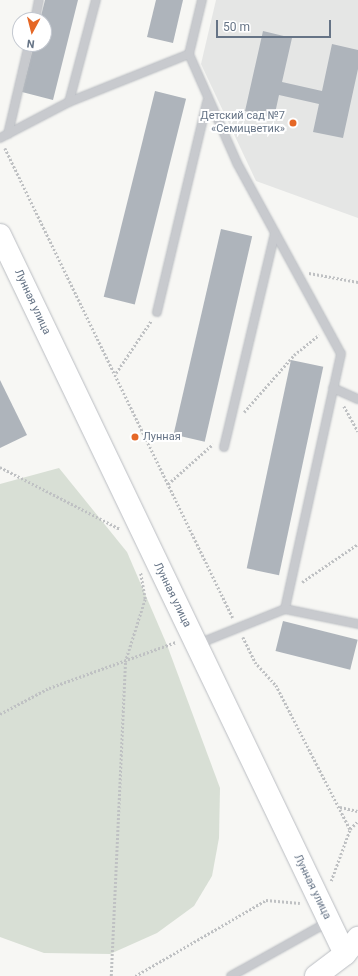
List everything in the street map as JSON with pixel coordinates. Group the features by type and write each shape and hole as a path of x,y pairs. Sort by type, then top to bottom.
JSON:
{"street":[{"name":"Лунная улица","path":"0,235 325,913 352,946"},
{"path":"316,976 352,946"}],"lane":[{"path":"37,12 40,0"},
{"path":"69,102 96,0"},
{"path":"202,0 189,54 207,102 275,233 341,354 285,608"},
{"path":"2,142 8,134 27,52"},
{"path":"8,134 69,102 189,54"},
{"path":"157,312 207,102"},
{"path":"224,446 275,233"},
{"path":"333,388 358,399"},
{"path":"194,640 238,628 285,608 358,624"},
{"path":"231,976 325,913"}],"path":[{"path":"2,142 116,373 168,484 255,662 276,685 350,829"},
{"path":"295,270 358,282"},
{"path":"116,373 157,312"},
{"path":"168,484 227,432 294,355 327,329"},
{"path":"333,388 358,431"},
{"path":"0,467 127,532"},
{"path":"288,592 358,544"},
{"path":"111,976 125,662 145,599 139,564"},
{"path":"0,714 49,688 194,640"},
{"path":"339,807 358,811"},
{"path":"135,976 266,900 325,913 350,829 358,821"}],"shaded area":[{"name":"Детский сад №7 «Семицветик»","path":"216,0 358,0 358,218 256,181 201,64"},
{"path":"59,468 127,552 167,645 220,788 219,838 212,876 194,906 157,933 110,954 44,953 0,937 0,484"}],"building":[{"path":"45,0 78,0 53,100 22,92 32,52 52,52 52,12 42,12"},
{"path":"156,0 183,0 173,43 147,37"},
{"path":"263,31 292,38 282,82 322,91 332,44 358,50 358,69 343,138 313,132 319,104 279,95 274,118 245,111"},
{"path":"155,91 186,99 135,304 104,297"},
{"path":"221,229 252,236 205,442 174,435"},
{"path":"291,360 323,367 279,575 247,568"},
{"path":"0,380 27,435 0,448"},
{"path":"283,621 358,640 350,670 276,651"}],"place":[{"name":"Детский сад №7 «Семицветик»","path":"293,123"},
{"name":"Лунная","path":"135,437"}]}
